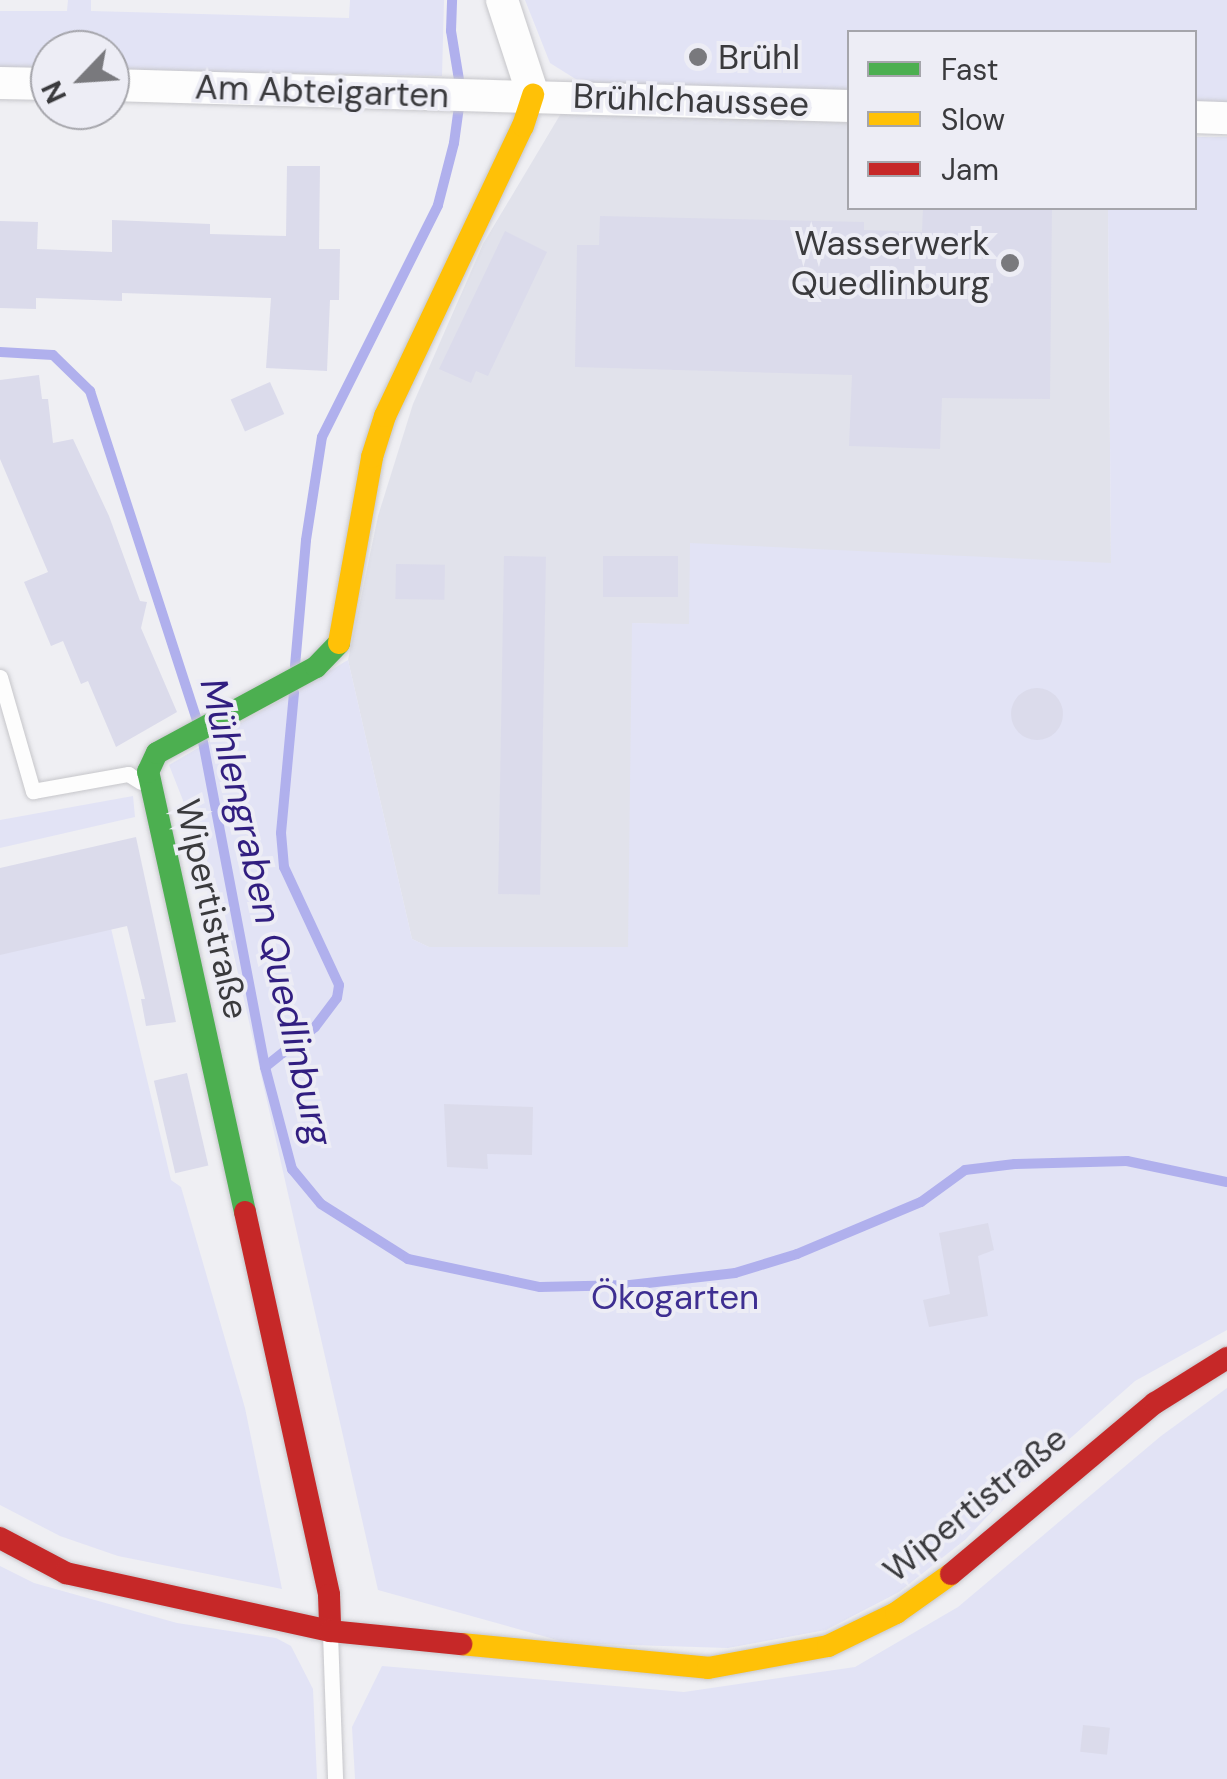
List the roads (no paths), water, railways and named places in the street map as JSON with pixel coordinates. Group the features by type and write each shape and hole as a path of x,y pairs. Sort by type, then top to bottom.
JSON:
{"street":[{"path":"502,0 533,95"},
{"path":"0,83 30,84"},
{"name":"Am Abteigarten","path":"130,86 533,95"},
{"name":"Brühlchaussee","path":"533,95 847,106"},
{"name":"Wipertistraße","path":"330,1631 329,1596 149,787 154,758 186,736 316,667 338,649 372,457 385,416 512,151 533,95"},
{"path":"1197,117 1227,118"},
{"name":"Wipertistraße","path":"0,1538 66,1573 330,1631 708,1668 828,1646 896,1613 966,1562 1155,1403 1227,1358"}],"lane":[{"path":"0,678 33,791 128,774 149,787"},
{"path":"330,1631 335,1779"}],"waterway":[{"path":"295,666 306,540 322,437 438,205 454,143 461,92 451,31 452,0"},
{"name":"Mühlengraben Quedlinburg","path":"0,352 53,355 90,391 197,721"},
{"path":"265,1067 315,1027 337,998 339,985 284,867 281,833 294,693"},
{"name":"Mühlengraben Quedlinburg","path":"203,742 265,1067 292,1169 321,1204 408,1259 540,1287 630,1285 735,1273 797,1254 921,1202 965,1170 1015,1164 1127,1161 1227,1182"}],"place":[{"name":"Brühl","path":"698,57"},
{"name":"Wasserwerk Quedlinburg","path":"1010,263"}],"park label":[{"name":"Ökogarten","path":"675,1297"}]}
